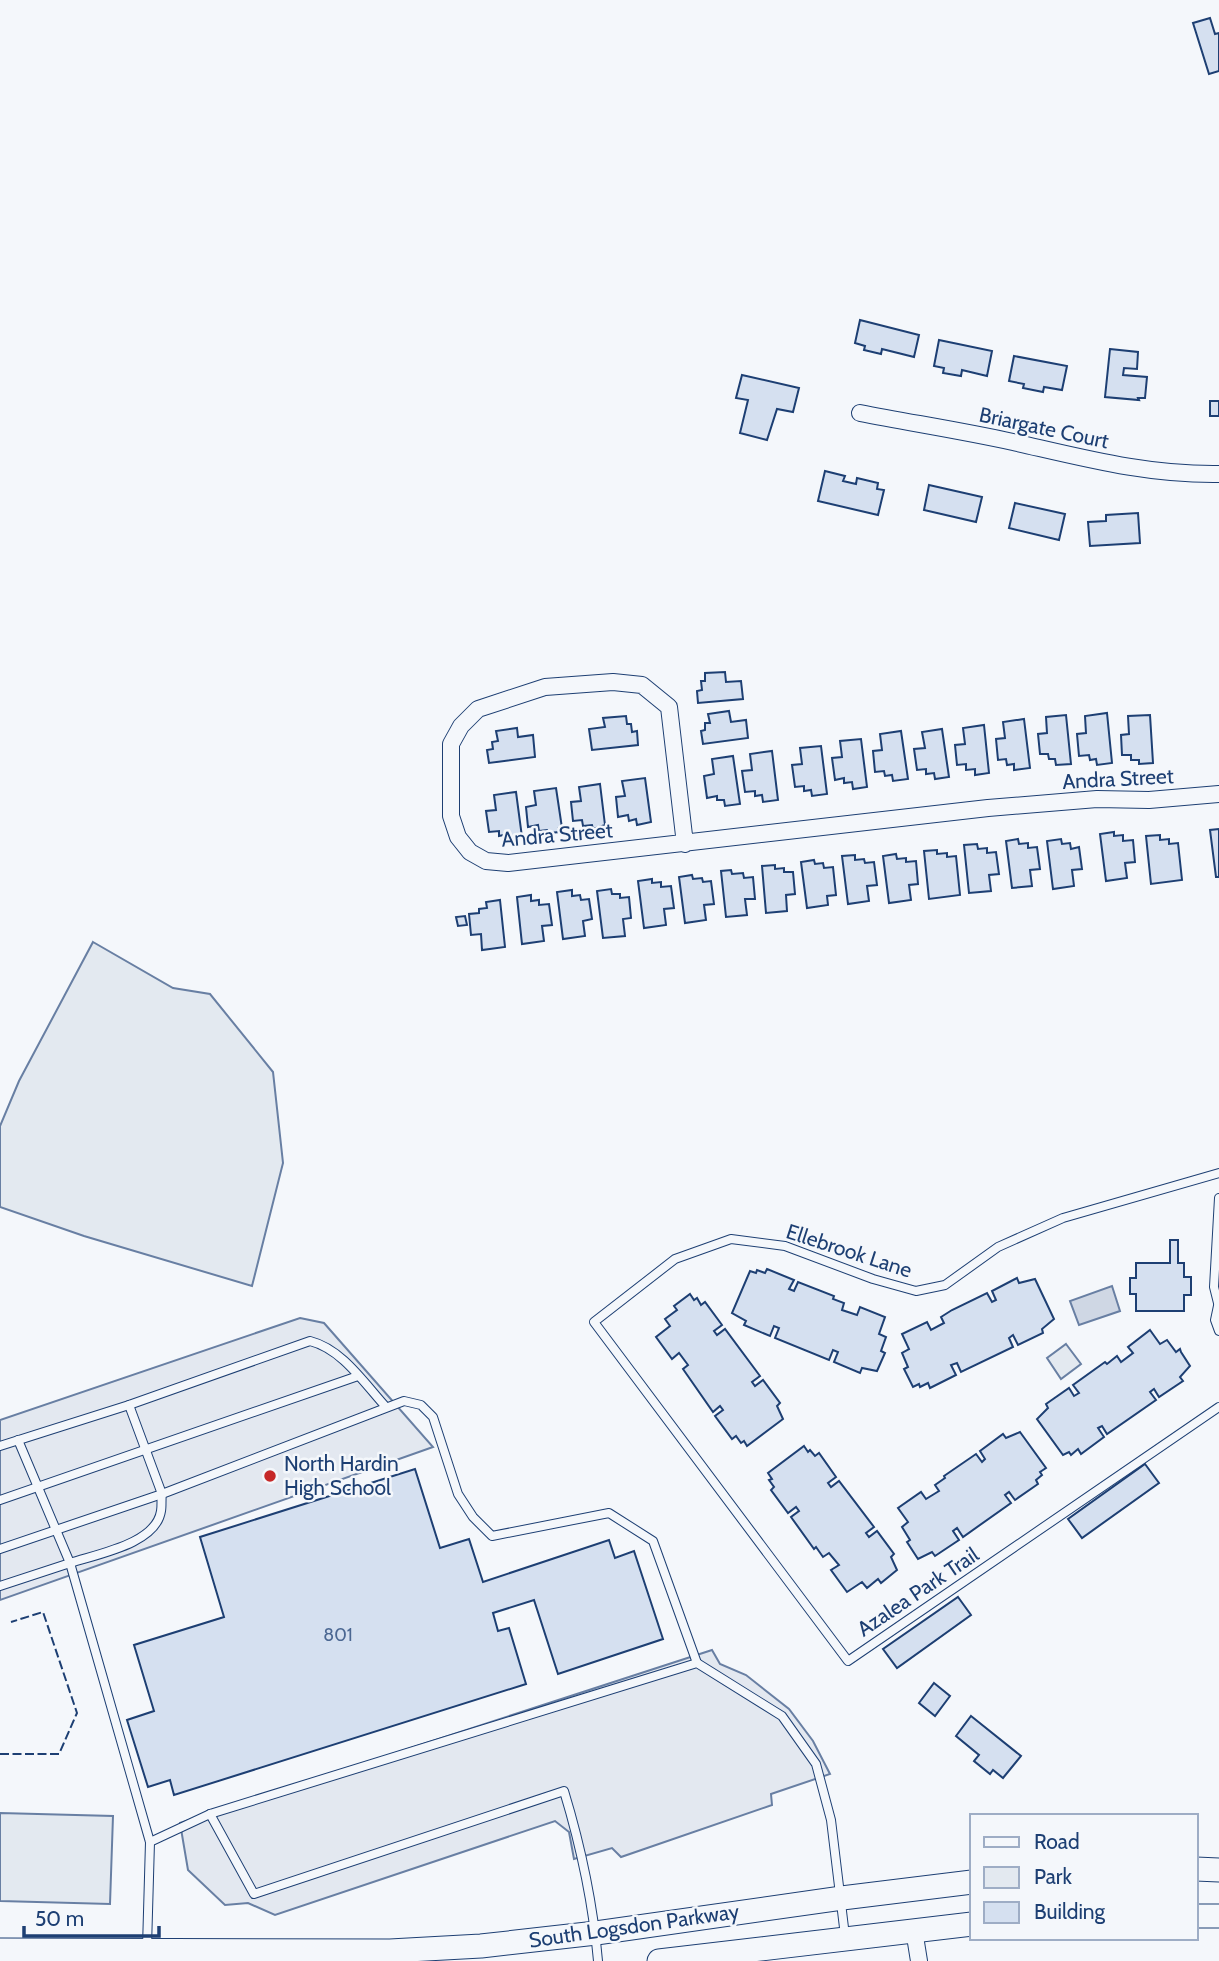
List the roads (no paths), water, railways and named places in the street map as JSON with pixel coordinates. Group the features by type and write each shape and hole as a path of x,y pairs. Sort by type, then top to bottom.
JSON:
{"main road":[{"path":"1198,1870 1219,1870"},
{"name":"South Logsdon Parkway","path":"0,1950 146,1956 390,1956 596,1933 970,1882"},
{"path":"1198,1916 1219,1916"},
{"name":"South Logsdon Parkway","path":"659,1961 970,1924"}],"street":[{"name":"Briargate Court","path":"860,413 1127,468 1219,474"},
{"name":"Andra Street","path":"685,844 669,707 642,685 613,682 545,687 478,709 461,726 451,744 451,816 458,837 470,852 486,861 508,863 685,844 988,808 1097,799 1149,800 1219,794"},
{"path":"914,1930 919,1961"}],"lane":[{"name":"Ellebrook Lane","path":"594,1322 675,1259 731,1239 785,1246 873,1279 916,1291 945,1285 998,1247 1063,1218 1219,1173"},
{"path":"1219,1198 1218,1259 1214,1287 1218,1302 1215,1320 1219,1331"},
{"name":"Azalea Park Trail","path":"594,1322 848,1661 1219,1407"},
{"path":"0,1446 129,1405 310,1341 324,1344 386,1407"},
{"path":"0,1500 358,1376"},
{"path":"0,1549 162,1494 386,1407 404,1401 421,1405 433,1417 458,1494 492,1536 609,1513 653,1541 698,1663 782,1716 816,1764 831,1820 845,1938"},
{"path":"0,1586 137,1541 156,1524 162,1513 162,1494 129,1405"},
{"path":"18,1440 70,1563 150,1842 146,1956"},
{"path":"150,1842 210,1814 698,1663"},
{"path":"210,1814 254,1894 564,1791 580,1845 596,1933 598,1961"}],"place":[{"name":"North Hardin High School","path":"270,1476"}]}
